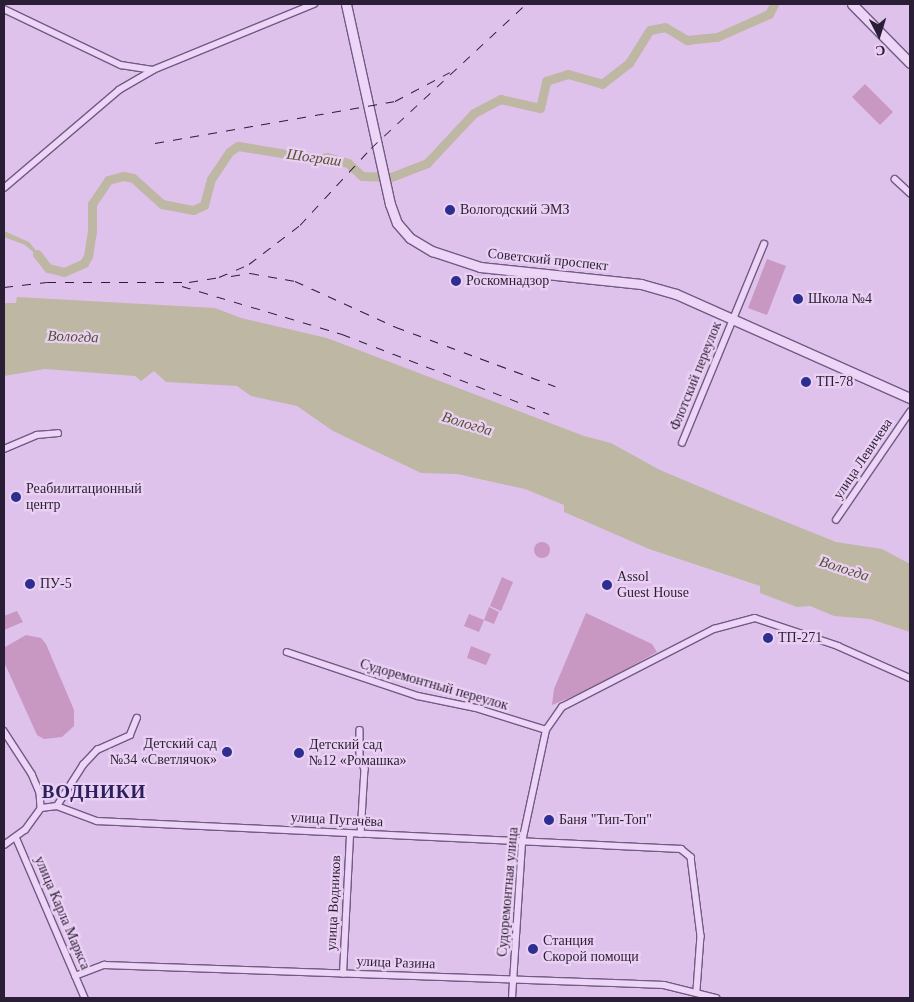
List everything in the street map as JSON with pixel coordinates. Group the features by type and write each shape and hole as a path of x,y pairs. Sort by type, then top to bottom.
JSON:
{"street":[{"path":"4,188 119,90 152,70 314,4"},
{"name":"Советский проспект","path":"346,4 386,188 402,231 422,246 458,262 641,284 676,294 910,398"},
{"path":"852,4 910,63"},
{"path":"4,10 121,65 152,70"},
{"path":"895,179 910,193"},
{"name":"Флотский переулок","path":"682,443 764,244"},
{"name":"улица Левичева","path":"836,520 910,412"},
{"path":"4,448 37,435 58,433"},
{"path":"546,730 562,707 663,653 740,620 755,618 775,622 838,646 910,678"},
{"name":"Судоремонтный переулок","path":"287,652 410,694 476,708 546,730"},
{"path":"57,806 84,765 97,750 130,735 137,718"},
{"path":"360,730 360,758 365,769 360,834"},
{"name":"Судоремонтная улица","path":"512,998 522,842 546,730"},
{"path":"4,731 32,774 40,793 41,808 16,837 4,845"},
{"name":"улица Пугачёва","path":"41,808 57,806 98,821 688,852 701,936 698,991"},
{"name":"улица Водников","path":"343,974 350,834"},
{"name":"улица Карла Маркса","path":"16,837 85,998"},
{"name":"улица Разина","path":"75,976 104,965 514,979 664,985 698,991 708,997 716,998"}],"shaded area":[{"path":"865,84 893,112 880,125 852,97"},
{"path":"767,259 786,266 767,315 748,308"},
{"path":"542,542 550,550 542,558 534,550"},
{"path":"502,577 513,582 501,611 490,606"},
{"path":"489,607 499,612 494,624 484,620"},
{"path":"17,611 23,622 4,630 4,616"},
{"path":"586,613 652,644 657,652 591,689 552,705 554,689"},
{"path":"469,614 484,620 479,632 464,626"},
{"path":"26,635 41,638 46,644 74,710 74,726 62,737 44,739 37,735 4,662 5,647"},
{"path":"471,646 491,654 486,665 467,658"}],"water":[{"path":"4,231 29,242 46,263 25,245 4,237"},
{"name":"Вологда","path":"17,297 215,308 241,318 327,338 584,436 611,443 660,470 729,499 836,542 882,549 910,564 910,632 870,619 834,616 810,606 797,607 760,593 760,586 649,549 564,512 564,505 525,489 457,474 421,473 333,431 297,406 251,396 237,386 166,382 154,371 141,381 135,376 45,369 4,376 4,303 16,303"}],"waterway":[{"name":"Шограш","path":"37,254 48,268 64,272 84,263 88,256 92,232 92,204 108,180 123,176 133,178 162,204 193,210 204,205 211,179 229,152 238,146 317,159 327,157 348,163 362,176 391,177 427,163 474,113 500,99 540,108 546,81 568,74 602,84 629,63 650,30 665,27 687,40 717,37 769,14 774,4"}],"railway":[{"path":"4,287 47,282 189,282 219,277 249,264 300,225 371,148 526,4"},
{"path":"155,143 395,101 450,72"},
{"path":"231,276 250,273 295,281 396,327 555,386"},
{"path":"182,286 342,334 549,414"}],"place":[{"name":"Вологодский ЭМЗ","path":"450,210"},
{"name":"Роскомнадзор","path":"456,281"},
{"name":"Школа №4","path":"798,299"},
{"name":"ТП-78","path":"806,382"},
{"name":"Реабилитационный центр","path":"16,497"},
{"name":"ПУ-5","path":"30,584"},
{"name":"Assol Guest House","path":"607,585"},
{"name":"ТП-271","path":"768,638"},
{"name":"Детский сад №34 «Светлячок»","path":"227,752"},
{"name":"Детский сад №12 «Ромашка»","path":"299,753"},
{"name":"Баня \"Тип-Топ\"","path":"549,820"},
{"name":"Станция Скорой помощи","path":"533,949"}],"district":[{"name":"ВОДНИКИ","path":"94,792"}]}
